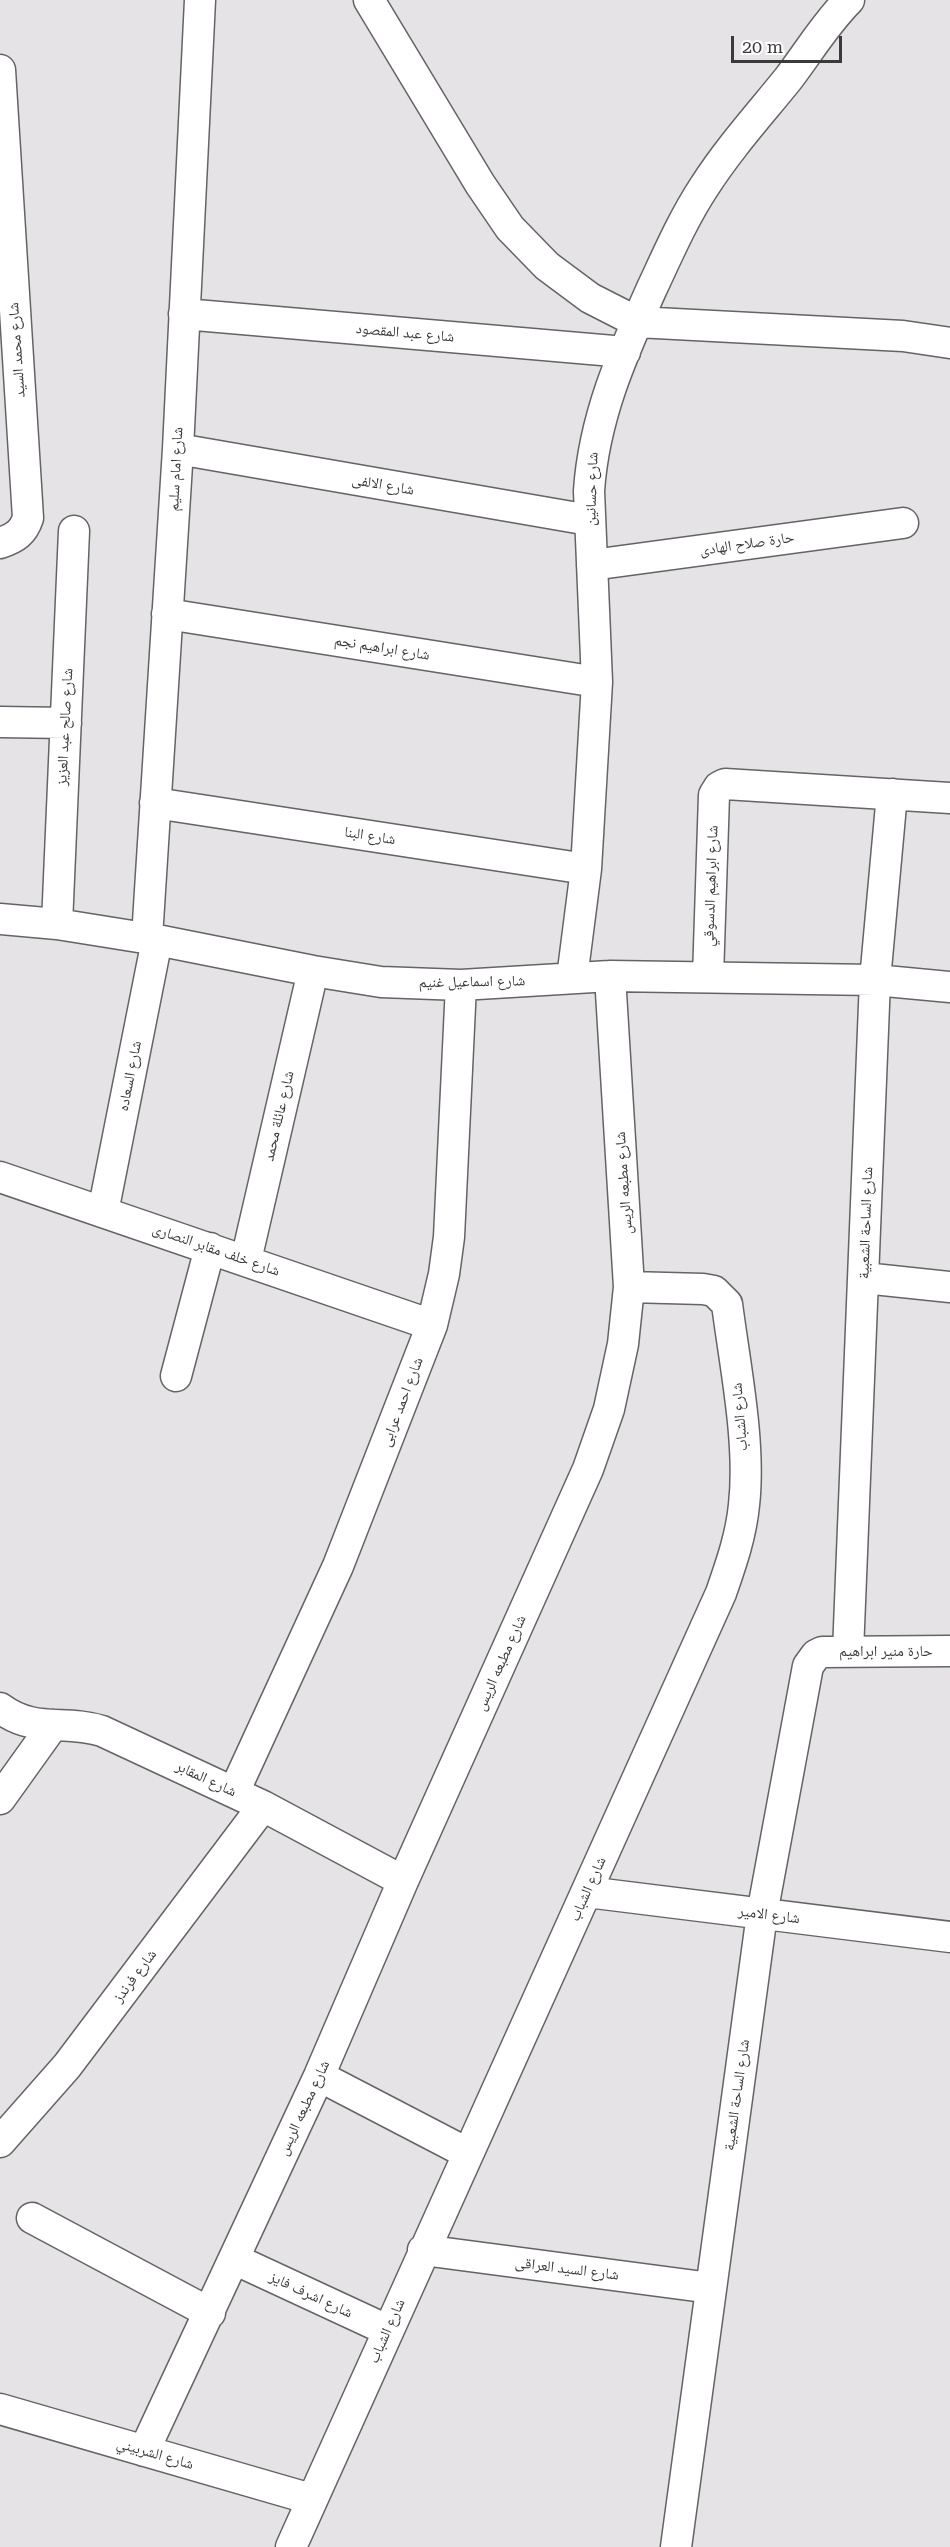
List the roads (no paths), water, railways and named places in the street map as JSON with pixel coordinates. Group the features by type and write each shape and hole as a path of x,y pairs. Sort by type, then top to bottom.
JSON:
{"street":[{"name":"شارع امام سليم","path":"152,939 154,803 178,449 200,0"},
{"path":"369,0 480,184 510,228 547,266 581,291 637,322 903,336 950,343"},
{"name":"شارع حسانين","path":"572,978 586,869 597,682 589,520 591,461 603,404 680,227 704,187 730,149 788,78 830,20 849,0"},
{"name":"شارع محمد السيد","path":"0,70 28,518 25,527 18,535 0,543"},
{"name":"شارع عبد المقصود","path":"184,314 625,352"},
{"name":"شارع الالفى","path":"178,449 589,520"},
{"name":"حارة صلاح الهادى","path":"592,565 903,523"},
{"name":"شارع صالح عبد العزيز","path":"57,924 74,531"},
{"name":"شارع ابراهيم نجم","path":"167,614 597,682"},
{"path":"0,722 66,723"},
{"name":"شارع ابراهيم الدسوقي","path":"708,977 714,795 719,788 725,784 892,794"},
{"path":"892,794 950,798"},
{"name":"شارع الساحة الشعبية","path":"676,2547 762,1914 808,1666 816,1655 835,1652 864,1278 875,980 892,794"},
{"name":"شارع البنا","path":"154,803 586,869"},
{"name":"شارع اسماعيل غنيم","path":"0,919 57,924 152,939 381,982 461,985 610,976 875,980 950,987"},
{"name":"شارع السعاده","path":"103,1212 152,939"},
{"name":"شارع عائلة محمد","path":"246,1260 313,971"},
{"name":"شارع مطبعه الريس","path":"144,2451 320,2076 403,1881 588,1469 609,1409 623,1344 628,1287 628,1242 610,976"},
{"name":"شارع احمد عرابى","path":"234,1792 338,1566 432,1325 444,1274 449,1237 461,985"},
{"name":"شارع خلف مقابر النصارى","path":"0,1177 432,1325"},
{"path":"176,1376 210,1248"},
{"path":"864,1278 950,1287"},
{"name":"شارع الشباب","path":"291,2547 467,2152 721,1593 737,1546 745,1503 742,1415 727,1304 714,1291 704,1289 628,1287"},
{"name":"حارة منير ابراهيم","path":"835,1652 950,1651"},
{"name":"شارع المقابر","path":"0,1708 23,1722 78,1725 102,1731 263,1806 403,1881"},
{"path":"0,1799 53,1725"},
{"name":"شارع فرندز","path":"0,2142 67,2066 263,1806"},
{"name":"شارع الامير","path":"587,1892 950,1937"},
{"path":"320,2076 467,2152"},
{"path":"32,2218 210,2313"},
{"name":"شارع السيد العراقى","path":"423,2250 711,2288"},
{"name":"شارع اشرف فايز","path":"234,2259 387,2330"},
{"name":"شارع الشربيني","path":"0,2409 311,2499"}]}
